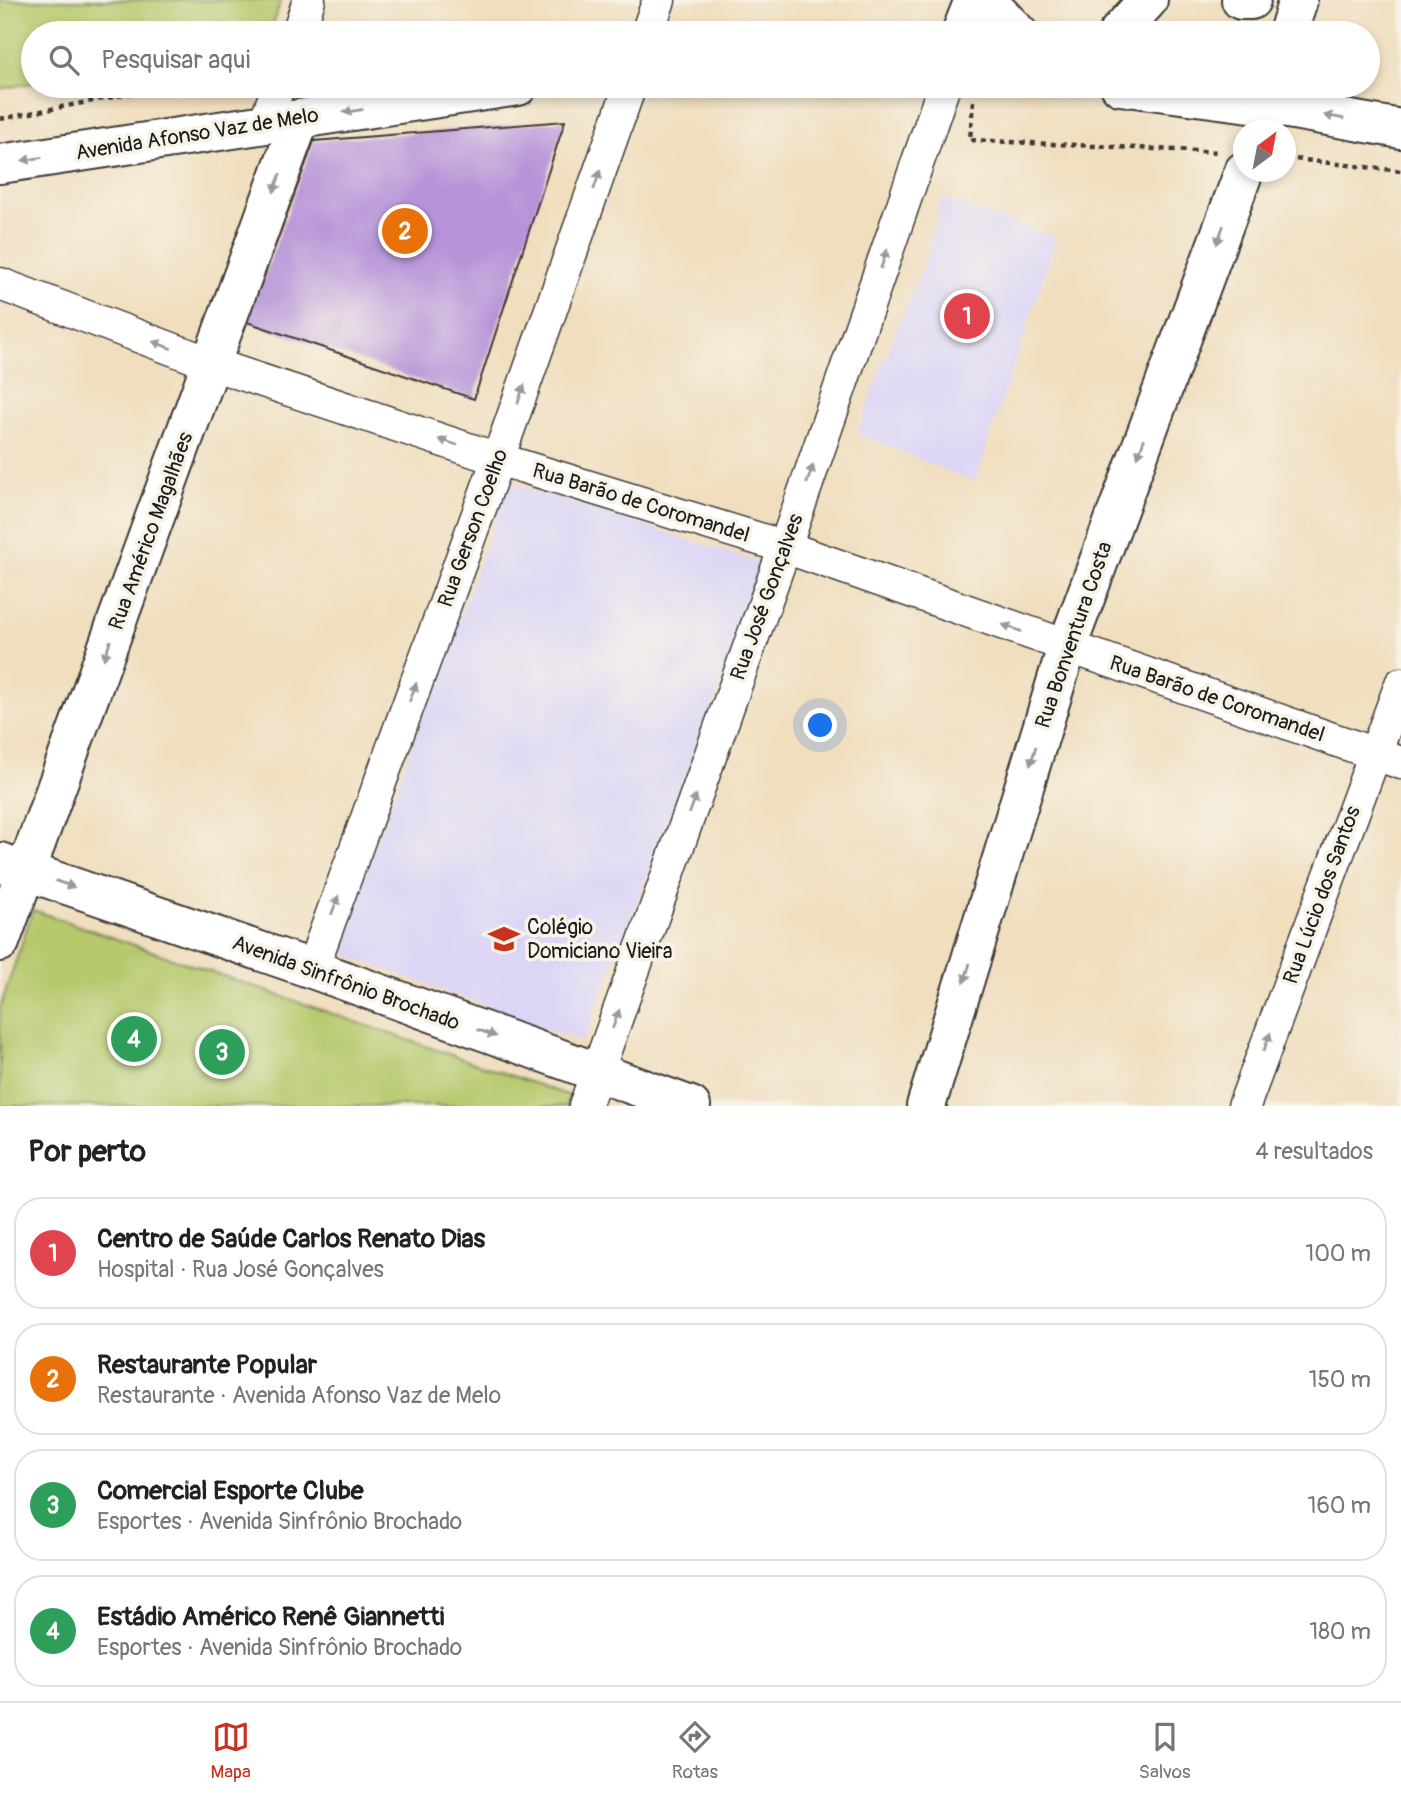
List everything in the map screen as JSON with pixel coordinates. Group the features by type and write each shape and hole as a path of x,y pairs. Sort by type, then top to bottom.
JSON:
{"main road":[{"path":"966,21 974,0"},
{"path":"986,0 1006,21"},
{"path":"1129,21 1148,0"},
{"path":"1155,0 1157,21"},
{"path":"1241,0 1251,0"},
{"path":"1292,21 1298,0"},
{"name":"Avenida Afonso Vaz de Melo","path":"0,164 437,98"},
{"path":"1213,98 1240,119"},
{"name":"Rua Américo Magalhães","path":"0,942 13,867 212,364 282,121"},
{"path":"1296,129 1401,129"},
{"name":"Rua Bonventura Costa","path":"926,1106 1067,647 1234,182"},
{"name":"Avenida Sinfrônio Brochado","path":"13,867 312,969 591,1089 691,1106"}],"street":[{"path":"302,21 309,0"},
{"name":"Rua Américo Magalhães","path":"280,98 282,121"},
{"name":"Rua Gerson Coelho","path":"312,969 626,98"},
{"name":"Rua José Gonçalves","path":"591,1089 785,547 940,98"},
{"name":"Rua Barão de Coromandel","path":"0,284 212,364 498,458 785,547 1388,758"},
{"name":"Rua Lúcio dos Santos","path":"1244,1106 1388,758 1401,684"}],"path":[{"path":"652,19 676,21"},
{"path":"0,119 108,98"},
{"path":"973,99 970,140 1233,130"},
{"path":"1296,159 1401,171"}],"shaded area":[{"path":"942,198 1056,238 975,482 856,433 926,259"},
{"path":"509,482 767,565 583,1042 336,951"}],"green space":[{"path":"0,0 281,0 274,21 21,21 21,85 0,89"},
{"path":"33,910 570,1096 567,1106 0,1106 0,1008"}],"building":[{"path":"565,121 474,399 247,322 314,141"}],"place":[{"name":"Restaurante Popular","path":"405,231"},
{"name":"Centro de Saúde Carlos Renato Dias","path":"967,316"},
{"name":"Colégio Domiciano Vieira","path":"504,939"},
{"name":"Estádio Américo Renê Giannetti","path":"134,1039"},
{"name":"Comercial Esporte Clube","path":"222,1052"}]}
